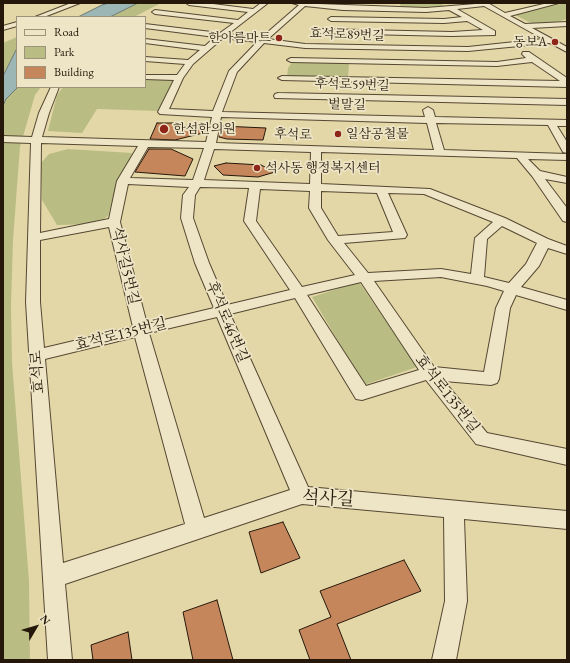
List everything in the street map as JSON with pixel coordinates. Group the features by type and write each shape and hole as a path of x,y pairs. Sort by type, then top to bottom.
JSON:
{"street":[{"path":"41,16 76,3"},
{"path":"189,3 254,11"},
{"name":"벌말길","path":"265,3 205,48 190,62 179,78 163,112 217,114 276,106 431,120 567,123"},
{"path":"294,3 426,10 485,4 567,50"},
{"path":"444,3 534,59 567,83"},
{"path":"504,15 556,3"},
{"name":"후석로46번길","path":"302,495 202,263 187,218 189,195 198,182 210,146 217,114 233,71 262,40 305,4"},
{"path":"166,6 152,13 240,22"},
{"path":"276,106 286,69 305,46 345,6"},
{"path":"401,9 440,154"},
{"path":"331,19 444,21 468,18"},
{"path":"524,26 567,23"},
{"path":"3,28 16,24"},
{"name":"효석로89번길","path":"146,26 305,46 468,49 550,41"},
{"path":"320,31 407,34 490,32"},
{"path":"146,41 205,48"},
{"path":"146,59 190,62"},
{"name":"후석로59번길","path":"286,69 419,72 534,59"},
{"name":"후석로59번길","path":"286,69 419,72 567,83"},
{"path":"146,77 179,78"},
{"name":"효석로","path":"55,88 44,113 36,140 33,302 60,660"},
{"name":"후석로59번길","path":"276,106 425,100 567,102"},
{"path":"551,123 567,150"},
{"name":"후석로","path":"3,139 567,157"},
{"name":"석사길5번길","path":"144,144 123,180 114,222 141,330 197,529"},
{"name":"효석로135번길","path":"316,150 315,208 334,240 364,277 429,373 482,439 567,457"},
{"path":"520,156 536,174 565,213 567,218"},
{"path":"536,174 567,180"},
{"path":"123,180 426,192 501,221 544,242 567,250"},
{"path":"254,185 250,221 299,292 362,394 429,373 491,380 503,308 512,289 532,266 544,242"},
{"path":"334,240 401,235 381,190"},
{"path":"477,280 481,238 501,221"},
{"path":"33,238 114,222"},
{"name":"효석로135번길","path":"37,356 364,277 441,273 477,280 567,305"},
{"name":"석사길","path":"53,577 302,495 567,520"},
{"path":"444,660 456,600 454,510"}],"green space":[{"path":"138,3 161,3 136,16 112,16"},
{"path":"400,3 440,3 448,8 401,9"},
{"path":"567,3 567,19 546,25 537,26 513,14"},
{"path":"16,37 16,50 3,75 3,43"},
{"path":"293,61 349,63 348,78 287,76 288,68"},
{"path":"146,79 173,80 159,111 97,109 82,133 48,131 57,95 62,88 146,88"},
{"path":"17,88 40,88 35,95 20,147 13,240 11,306 12,362 29,581 30,660 3,660 3,106 6,99"},
{"path":"68,149 132,153 120,184 113,197 108,216 96,224 57,225 42,200 41,163 49,154"},
{"path":"359,282 417,367 364,385 312,297"}],"water":[{"path":"109,3 138,3 112,16 80,16"},
{"path":"16,50 17,88 6,99 3,106 3,76"}],"building":[{"path":"157,123 180,123 180,126 208,126 207,132 175,140 150,139"},
{"path":"221,126 266,128 263,140 227,139 219,137"},
{"path":"149,149 171,149 193,159 185,176 135,172"},
{"path":"226,163 261,165 275,172 258,177 223,175 214,166"},
{"path":"283,522 300,558 261,573 249,532"},
{"path":"404,560 421,591 337,624 351,660 310,660 299,630 331,617 320,591"},
{"path":"217,600 233,660 193,660 183,612"},
{"path":"128,632 132,660 93,660 91,645"}],"place":[{"name":"한아름마트","path":"279,38"},
{"name":"동보A","path":"555,42"},
{"name":"한섬한의원","path":"164,129"},
{"name":"일삼공철물","path":"338,134"},
{"name":"석사동 행정복지센터","path":"257,168"}]}
